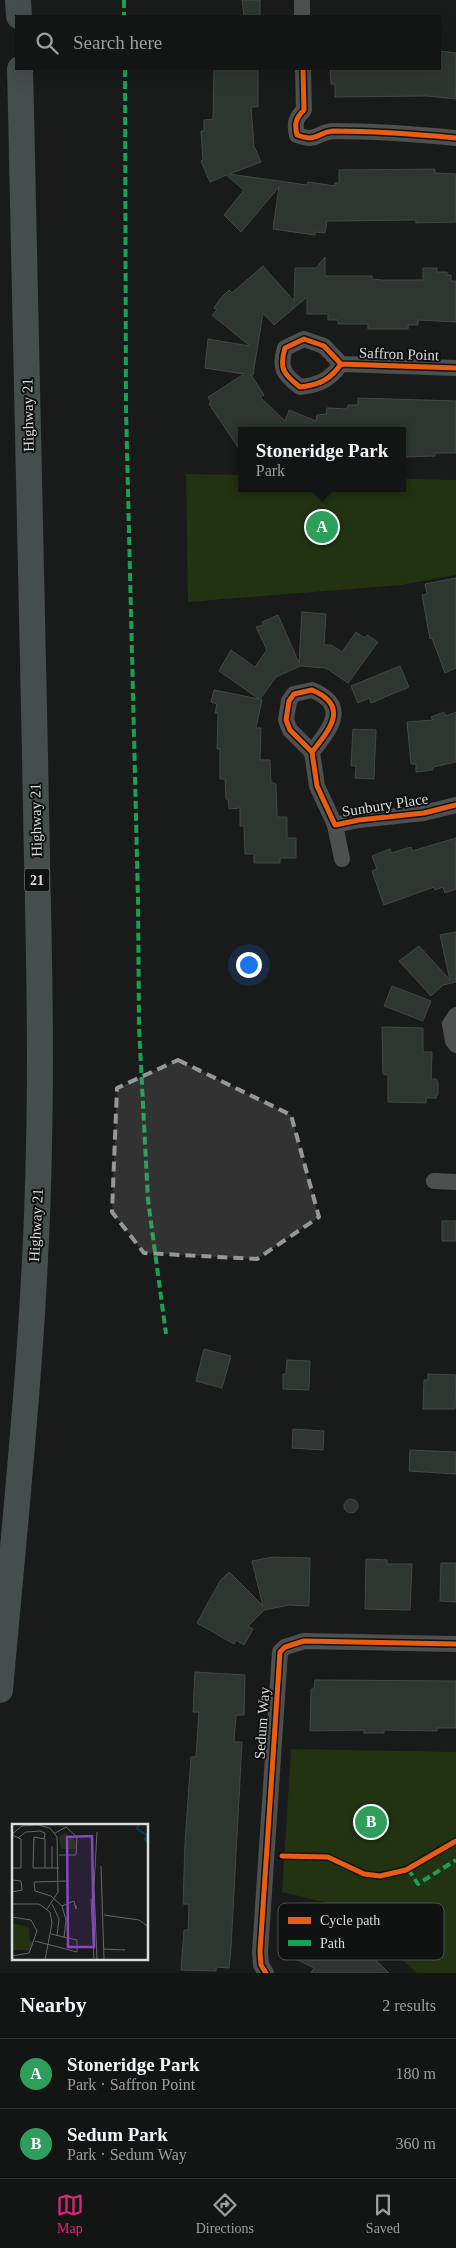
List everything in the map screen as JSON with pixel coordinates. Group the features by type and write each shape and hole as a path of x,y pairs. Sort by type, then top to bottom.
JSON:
{"main road":[{"path":"18,0 19,15"},
{"name":"Highway 21","path":"0,1690 21,1465 35,1246 39,1147 40,1048 33,644 20,70"}],"street":[{"path":"302,0 302,15"},
{"path":"303,70 304,110 298,116 294,125 297,135 308,139 330,131 406,133 456,138"},
{"name":"Saffron Point","path":"341,364 456,368"},
{"name":"Sunbury Place","path":"312,752 317,786 335,825 359,820 424,813 456,805"},
{"path":"335,825 342,859"},
{"path":"456,1015 450,1024 452,1041 456,1045"},
{"path":"434,1181 456,1182"},
{"name":"Sedum Way","path":"266,1973 261,1964 260,1952 280,1652 285,1646 304,1642 456,1644"}],"highlighted area":[{"path":"178,1060 291,1115 319,1217 257,1259 144,1253 112,1212 117,1088"}],"green space":[{"path":"186,474 238,475 238,492 406,492 406,479 456,480 456,575 401,585 188,602"},
{"path":"291,1749 456,1752 456,1973 417,1973 403,1960 444,1960 444,1903 328,1903 282,1892"}],"building":[{"path":"242,0 260,0 260,15 244,15"},
{"path":"441,51 456,53 456,99 427,96 335,97 335,84 331,84 330,70 441,70"},
{"path":"214,70 258,70 258,107 251,107 254,146 261,162 229,174 307,185 308,182 335,186 335,183 339,183 339,170 435,169 435,173 456,174 456,222 416,223 416,220 327,221 325,233 315,232 315,235 273,229 279,187 241,232 224,215 244,190 226,175 210,182 201,161 203,160 201,131 204,131 204,120 213,119"},
{"path":"325,257 325,276 372,276 372,279 382,280 423,280 423,268 437,268 437,272 447,272 447,275 451,275 451,281 456,281 456,322 418,320 418,325 408,325 408,329 368,329 368,324 338,324 338,320 328,320 328,314 307,314 307,297 274,325 263,313 253,375 251,375 264,395 260,397 285,421 289,410 316,421 317,415 326,414 327,408 347,409 348,405 358,405 358,398 456,401 456,453 435,453 435,456 406,457 406,427 238,427 238,447 209,404 211,402 208,397 244,374 205,368 208,339 250,346 212,315 217,310 214,308 229,290 232,293 263,266 294,301 295,268 316,268"},
{"path":"456,578 456,668 445,673 432,638 430,639 422,595 427,594 425,584"},
{"path":"302,612 326,614 324,645 331,645 342,652 356,632 365,638 367,635 378,642 348,683 326,668 300,666 276,677 260,699 262,700 256,728 261,728 260,760 270,760 271,782 276,784 277,817 287,817 287,838 296,838 296,858 280,858 280,863 254,863 254,854 245,854 244,826 240,826 240,808 229,809 228,799 226,799 225,779 220,779 220,749 217,749 218,713 215,713 217,704 211,702 214,690 259,699 219,671 231,650 255,667 267,650 256,627 263,625 262,622 278,615 299,663"},
{"path":"400,666 409,687 371,703 369,698 358,703 351,686"},
{"path":"444,712 446,716 456,712 456,762 433,767 433,770 416,772 416,764 411,764 407,722 433,720 431,717"},
{"path":"353,729 376,730 374,779 355,778 356,766 351,766"},
{"path":"456,838 456,889 445,893 443,887 435,890 434,887 384,905 372,871 377,869 372,856 390,849 391,853 411,847 412,851"},
{"path":"456,932 456,982 443,985 431,996 399,961 419,946 450,980 440,935"},
{"path":"392,986 431,1001 423,1021 384,1006"},
{"path":"382,1027 423,1028 423,1052 432,1052 431,1079 436,1079 438,1082 438,1095 436,1095 436,1098 426,1098 426,1103 388,1102 388,1075 383,1074"},
{"path":"442,1221 456,1221 456,1241 442,1241"},
{"path":"204,1349 231,1356 222,1388 196,1381"},
{"path":"287,1360 310,1361 309,1390 283,1389 283,1374 286,1374"},
{"path":"428,1374 456,1375 455,1409 423,1409 424,1380 428,1380"},
{"path":"293,1429 324,1431 323,1450 292,1448"},
{"path":"410,1450 456,1452 456,1474 409,1471"},
{"path":"348,1499 354,1499 358,1506 354,1513 348,1513 344,1509 344,1503"},
{"path":"273,1557 310,1558 309,1606 289,1605 264,1610 248,1626 253,1629 244,1645 236,1640 234,1644 197,1623 220,1581 229,1572 263,1606 252,1561"},
{"path":"366,1559 387,1560 387,1564 412,1564 410,1610 365,1609"},
{"path":"441,1563 456,1563 456,1602 440,1601"},
{"path":"195,1672 245,1675 244,1715 236,1715 234,1742 242,1742 231,1948 229,1968 216,1967 216,1971 181,1970 184,1930 188,1930 189,1904 183,1904 191,1757 196,1757 199,1712 193,1712"},
{"path":"315,1680 456,1681 456,1728 437,1728 437,1731 384,1730 384,1733 364,1733 364,1730 310,1731 311,1689 314,1689"},
{"path":"298,1960 376,1960 389,1973 311,1973 314,1968"}],"marked path":[{"path":"124,0 124,15"},
{"path":"125,70 126,409 138,899 139,1027 148,1200 166,1334"},
{"path":"408,1869 418,1884 456,1860"}],"cycle path":[{"path":"303,70 304,110 296,121 297,135 313,138 328,132 348,131 456,138"},
{"path":"341,364 333,374 323,381 300,387 286,374 282,361 285,348 304,339 324,346 341,364 456,368"},
{"path":"312,752 325,735 333,718 331,703 324,696 312,690 294,694 289,701 286,720 290,730 312,752 317,786 335,825 359,820 424,813 456,805"},
{"path":"266,1973 261,1965 260,1952 280,1652 285,1647 304,1641 456,1644"},
{"path":"282,1856 328,1857 364,1874 380,1876 406,1870 456,1841"}],"place":[{"name":"Stoneridge Park","path":"322,527"},
{"name":"Sedum Park","path":"371,1822"}]}
